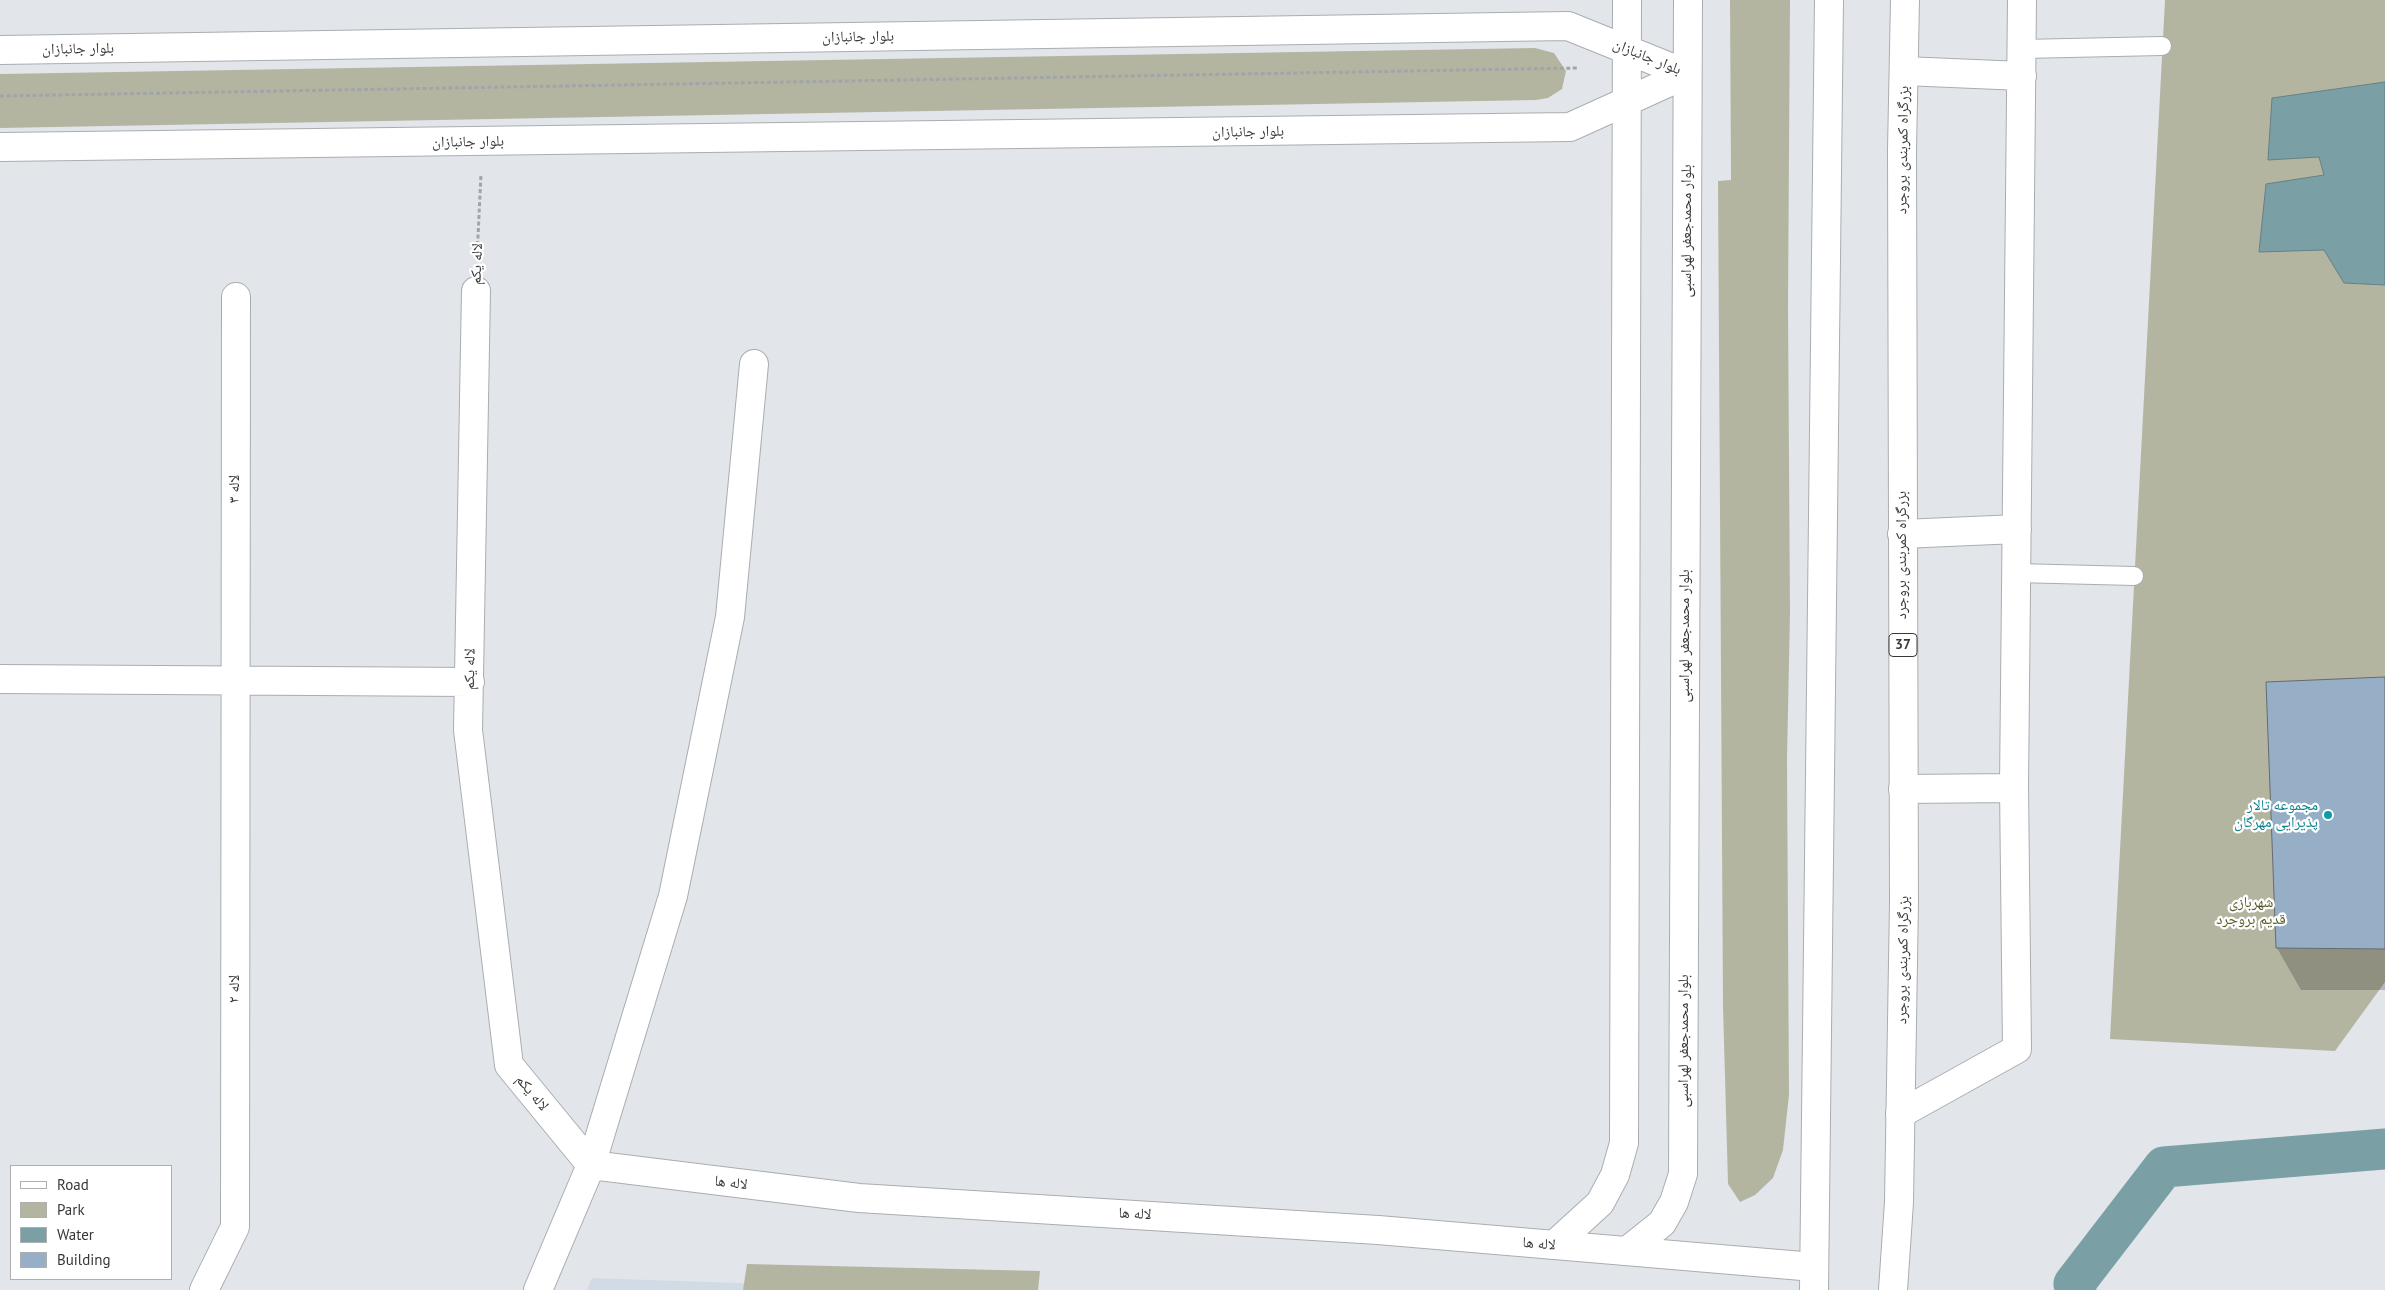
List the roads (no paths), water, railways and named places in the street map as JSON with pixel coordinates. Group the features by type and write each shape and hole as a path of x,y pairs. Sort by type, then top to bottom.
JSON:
{"main road":[{"path":"1554,1245 1600,1203 1615,1175 1624,1143 1627,0"},
{"name":"بلوار محمدجعفر لهراسبی","path":"1627,1251 1662,1223 1674,1202 1683,1174 1688,0"},
{"path":"1814,1278 1829,0"},
{"name":"بزرگراه کمربندی بروجرد","path":"1893,1290 1899,1202 1900,1114 1903,789 1902,534 1905,0"},
{"path":"1900,1114 2017,1049 2014,788 2022,0"},
{"name":"بلوار جانبازان","path":"0,50 1568,26 1626,58 1687,74"},
{"path":"1904,72 2022,76"},
{"name":"بلوار جانبازان","path":"0,148 1570,127 1687,74"},
{"name":"لاله یکم","path":"476,291 468,730 509,1065 592,1165"},
{"name":"لاله ۳","path":"234,680 236,297"},
{"path":"538,1290 592,1165 673,896 730,617 754,364"},
{"path":"1902,534 2017,529"},
{"path":"0,680 470,682"},
{"name":"لاله ۲","path":"204,1290 236,1227 234,680"},
{"path":"1903,789 2014,788"},
{"name":"لاله ها","path":"592,1165 859,1198 1180,1217 1627,1251 1814,1278"}],"lane":[{"path":"2022,48 2162,46"},
{"path":"2016,573 2134,576"}],"water":[{"path":"2385,82 2385,285 2344,283 2324,250 2259,252 2266,184 2324,175 2319,157 2268,160 2272,98"}],"waterway":[{"path":"2076,1290 2074,1284 2164,1167 2385,1149"}],"place":[{"name":"مجموعه تالار پذیرایی مهرگان","path":"2328,815"}],"park label":[{"name":"شهربازی قدیم بروجرد","path":"2251,912"}]}
